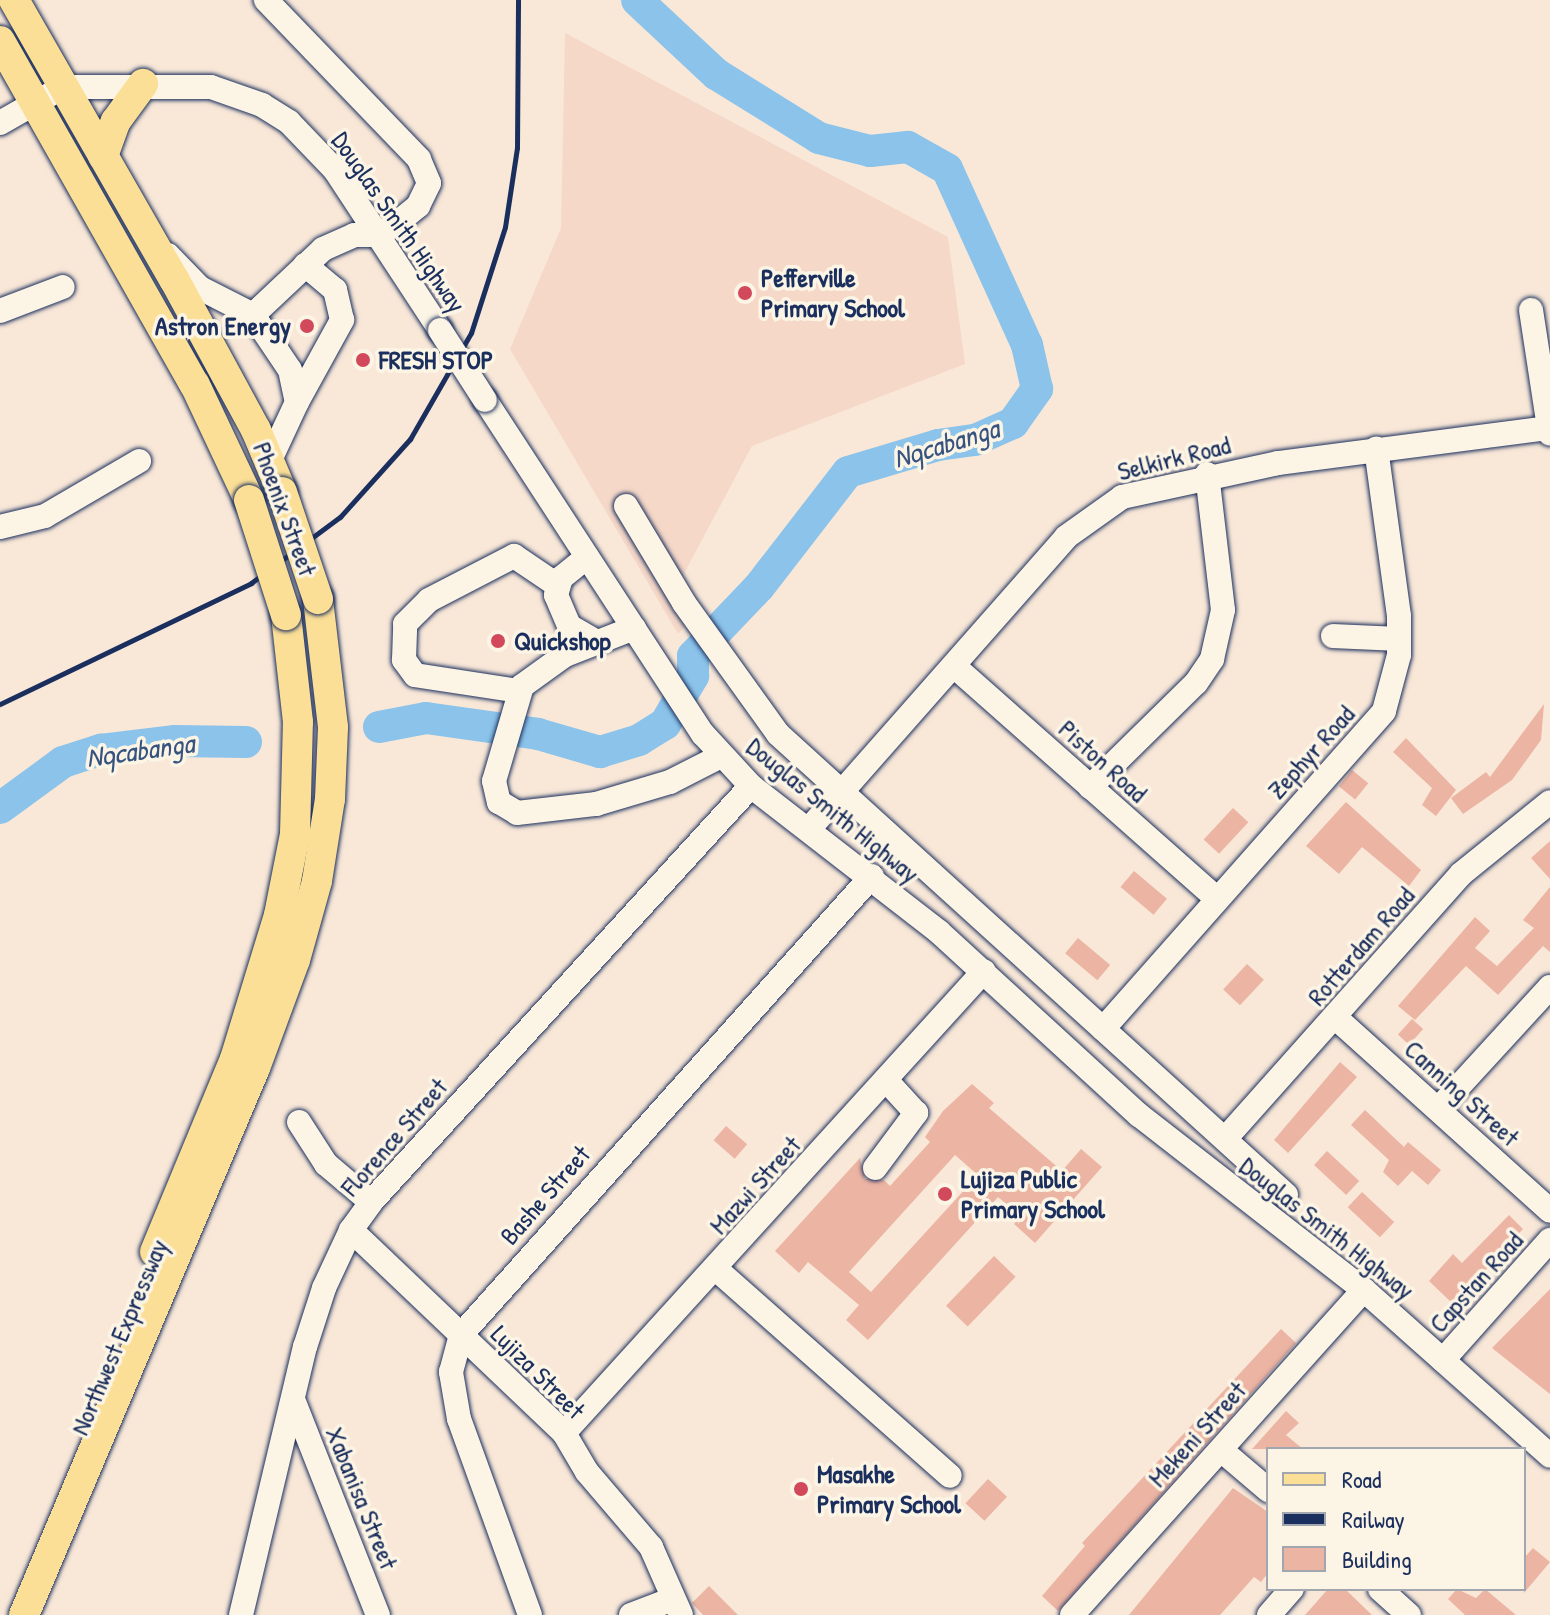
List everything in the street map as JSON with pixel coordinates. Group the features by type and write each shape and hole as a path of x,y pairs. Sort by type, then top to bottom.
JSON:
{"main road":[{"name":"Phoenix Street","path":"14,0 150,236 269,462 318,599 333,727 330,799 317,881 245,1063"},
{"name":"Phoenix Street","path":"0,41 188,372 249,500 286,615 298,722 295,834 245,1063"},
{"path":"103,156 116,121 143,84"},
{"name":"Northwest Expressway","path":"2,1615 245,1063"},
{"name":"Northwest Expressway","path":"24,1615 245,1063"}],"street":[{"path":"253,315 305,265 338,241 379,235 418,206 429,183 426,170 266,0"},
{"name":"Douglas Smith Highway","path":"0,123 63,87 143,84 211,87 262,105 312,144 379,235 587,557 721,756 751,786 872,876 984,971 1139,1115 1364,1290 1550,1456"},
{"path":"150,236 200,288 253,315 290,370 297,402"},
{"path":"269,462 297,402 342,320 335,290 305,265"},
{"path":"0,311 63,287"},
{"path":"1531,310 1550,434"},
{"name":"Selkirk Road","path":"809,829 1083,522 1122,497 1207,474 1549,428"},
{"name":"Zephyr Road","path":"1103,1029 1216,898 1370,733 1393,685 1399,639 1376,449"},
{"path":"0,527 45,516 139,461"},
{"path":"1090,787 1196,683 1212,659 1223,610 1207,474"},
{"path":"626,506 684,603 778,734 1286,1195"},
{"path":"517,695 415,675 404,660 405,624 429,600 514,556 557,585 562,616 577,634 595,641"},
{"path":"557,585 587,557"},
{"path":"634,628 595,641 543,667 517,695 500,756 494,792 506,809 517,813 638,793 721,756"},
{"path":"1333,636 1399,639"},
{"name":"Piston Road","path":"954,666 1216,898"},
{"name":"Florence Street","path":"241,1615 324,1288 351,1230 371,1202 751,786"},
{"name":"Rotterdam Road","path":"1225,1139 1336,1018 1461,874 1550,802"},
{"name":"Bashe Street","path":"530,1615 459,1419 451,1372 461,1335 872,876"},
{"name":"Mazwi Street","path":"564,1433 984,971"},
{"path":"1439,1108 1550,987"},
{"name":"Canning Street","path":"1336,1018 1550,1211"},
{"path":"875,1168 916,1113 886,1080"},
{"path":"299,1122 326,1164 371,1202"},
{"name":"Lujiza Street","path":"351,1230 564,1433 587,1472 651,1547 676,1608"},
{"name":"Capstan Road","path":"1443,1360 1550,1240"},
{"path":"716,1269 950,1476"},
{"name":"Mekeni Street","path":"1072,1615 1364,1290"},
{"name":"Xabanisa Street","path":"294,1402 378,1615"},
{"path":"1221,1450 1266,1488"},
{"path":"1269,1615 1290,1591"},
{"path":"1382,1591 1409,1615"},
{"path":"631,1615 676,1608"}],"shaded area":[{"name":"Pefferville Primary School","path":"565,33 948,237 965,364 752,446 680,581 695,616 678,634 510,349 561,228"}],"building":[{"path":"1544,704 1541,740 1512,780 1463,814 1451,798 1486,772 1490,777"},
{"path":"1406,738 1456,790 1436,816 1422,805 1432,788 1393,752"},
{"path":"1352,770 1368,783 1355,800 1339,786"},
{"path":"1346,802 1421,870 1409,886 1362,847 1339,874 1306,846"},
{"path":"1233,808 1248,822 1219,854 1204,839"},
{"path":"1550,841 1550,879 1531,858"},
{"path":"1134,871 1167,899 1153,915 1121,887"},
{"path":"1550,887 1550,952 1543,946 1498,995 1466,966 1415,1020 1398,1006 1475,917 1490,931 1475,948 1497,966 1534,928 1523,920"},
{"path":"1078,938 1110,965 1097,980 1065,953"},
{"path":"1247,964 1264,980 1240,1005 1223,990"},
{"path":"1412,1019 1423,1029 1409,1045 1398,1035"},
{"path":"1340,1062 1357,1077 1288,1153 1274,1140"},
{"path":"972,1084 994,1103 989,1108 1062,1171 1081,1149 1102,1167 1035,1243 1014,1224 1021,1216 998,1197 868,1340 846,1320 859,1305 808,1262 799,1273 775,1251 860,1158 865,1179 884,1180 890,1186 930,1142 925,1137 943,1111","holes":["955,1155 978,1175 871,1292 849,1272"]},
{"path":"1365,1110 1404,1147 1408,1142 1441,1170 1428,1185 1412,1171 1398,1186 1383,1172 1389,1160 1351,1125"},
{"path":"726,1126 747,1144 735,1159 714,1140"},
{"path":"1327,1151 1359,1181 1346,1195 1314,1165"},
{"path":"1362,1192 1394,1222 1380,1237 1348,1207"},
{"path":"1509,1215 1523,1229 1454,1305 1429,1281 1453,1254 1462,1263"},
{"path":"994,1256 1016,1277 968,1326 946,1306"},
{"path":"1550,1289 1550,1394 1492,1348"},
{"path":"1281,1329 1296,1343 1058,1611 1042,1596 1085,1546 1082,1543"},
{"path":"1286,1411 1299,1423 1286,1435 1301,1447 1252,1449"},
{"path":"988,1479 1007,1497 985,1521 965,1503"},
{"path":"1233,1488 1266,1511 1266,1576 1261,1582 1254,1577 1220,1615 1129,1615"},
{"path":"1533,1548 1550,1562 1526,1591 1526,1556"},
{"path":"709,1586 738,1615 703,1615 692,1603"},
{"path":"1326,1591 1347,1591 1372,1615 1305,1615"},
{"path":"1455,1591 1476,1598 1487,1591 1516,1615 1465,1615 1448,1599"}],"waterway":[{"name":"Nqcabanga","path":"379,727 426,718 538,734 600,752 639,740 665,724 693,676 693,656 759,587 848,472 938,445 975,440 1013,423 1037,389 1027,345 947,169 908,147 870,151 819,138 716,74 637,0"},
{"name":"Nqcabanga","path":"0,808 63,762 101,750 175,741 246,742"}],"railway":[{"path":"0,704 251,583 340,517 410,439 471,333 505,227 517,148 518,0"}],"place":[{"name":"Pefferville Primary School","path":"745,293"},
{"name":"Astron Energy","path":"307,326"},
{"name":"FRESH STOP","path":"363,360"},
{"name":"Quickshop","path":"498,641"},
{"name":"Lujiza Public Primary School","path":"945,1194"},
{"name":"Masakhe Primary School","path":"801,1489"}]}
